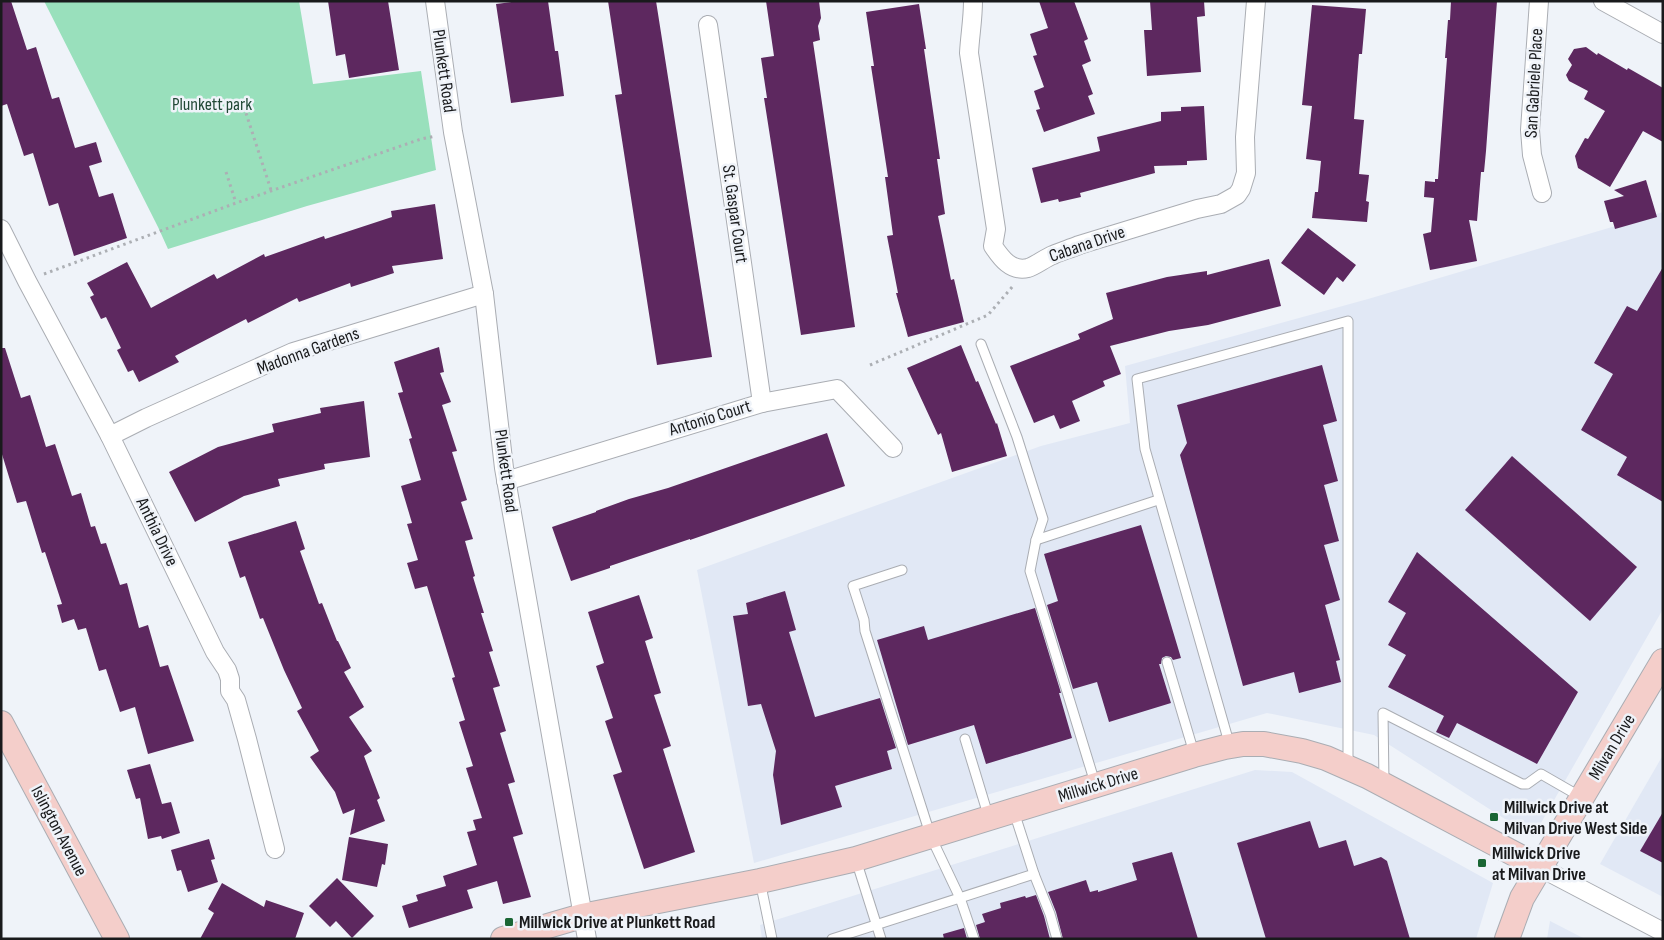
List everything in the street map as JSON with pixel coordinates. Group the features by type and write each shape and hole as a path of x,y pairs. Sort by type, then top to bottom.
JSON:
{"street":[{"name":"Plunkett Road","path":"435,1 453,132 484,294 506,480 587,939"},
{"name":"Cabana Drive","path":"973,1 969,53 996,229 993,246 1013,268 1028,268 1055,253 1197,209 1221,204 1237,195 1246,174 1245,137 1256,1"},
{"name":"San Gabriele Place","path":"1539,1 1530,130 1532,155 1542,193"},
{"path":"1603,1 1663,34"},
{"name":"St. Gaspar Court","path":"708,26 762,403"},
{"name":"Anthia Drive","path":"1,229 110,436 216,652 227,670 230,679 230,691 236,700 275,849"},
{"name":"Madonna Gardens","path":"110,436 294,352 484,294"},
{"name":"Antonio Court","path":"506,480 762,403 836,389 893,448"},
{"name":"Milvan Drive","path":"1507,939 1522,898 1663,661"},
{"name":"Islington Avenue","path":"1,723 117,939"},
{"name":"Millwick Drive","path":"503,939 582,916 760,881 856,859 1194,755 1243,744 1264,744 1302,751 1326,758 1384,785 1663,932"}],"lane":[{"path":"1230,746 1158,500 1145,449 1137,378 1348,321 1348,768"},
{"path":"981,344 1017,437 1043,519 1036,540 1030,571 1096,786"},
{"path":"1036,540 1158,500"},
{"path":"902,570 853,586 864,620 865,631 931,836 960,898 974,939"},
{"path":"1167,662 1194,755"},
{"path":"1384,785 1383,713 1522,784 1527,784 1541,774 1582,798"},
{"path":"965,739 989,819"},
{"path":"1013,811 1034,874 1050,914 1057,939"},
{"path":"856,859 880,939"},
{"path":"832,939 1034,874"},
{"path":"760,881 772,939"}],"path":[{"path":"244,107 270,190"},
{"path":"27,281 270,190 421,139 453,132"},
{"path":"226,172 236,202"},
{"path":"870,365 988,315 1028,268"}],"shaded area":[{"path":"1663,212 1663,609 1533,837 1374,735 1267,713 754,863 697,570 1041,446 1130,423 1125,366 1368,299"},
{"path":"1663,755 1663,897 1600,864"},
{"path":"1255,770 1292,772 1493,883 1476,939 762,939 760,925"},
{"path":"1550,921 1585,939 1547,939"}],"green space":[{"name":"Plunkett park","path":"44,1 299,1 313,84 421,71 436,170 307,206 168,249"}],"building":[{"path":"1,1 11,1 27,50 36,47 52,99 59,97 75,148 96,142 102,162 89,166 99,197 113,193 127,238 74,256 58,203 49,206 33,153 24,156 7,104 1,106"},
{"path":"328,1 388,1 399,70 349,78 345,54 336,56"},
{"path":"519,1 548,1 555,51 558,51 564,96 511,103 496,4"},
{"path":"608,1 656,1 712,357 657,365 615,95 622,94"},
{"path":"766,1 819,1 821,18 818,26 820,40 813,42 855,327 801,335 764,98 767,98 761,58 774,56"},
{"path":"1039,1 1074,1 1088,39 1084,41 1091,61 1082,65 1093,94 1088,96 1095,114 1044,132 1036,110 1040,109 1034,91 1044,87 1033,56 1037,55 1030,34 1048,28"},
{"path":"1150,1 1204,1 1205,16 1197,17 1201,72 1147,76 1144,30 1152,30"},
{"path":"1451,1 1497,1 1486,151 1484,172 1481,172 1477,221 1469,220 1477,261 1430,270 1423,234 1431,232 1434,198 1424,197 1425,181 1435,182 1435,179 1438,179 1447,58 1445,58"},
{"path":"919,4 940,159 937,159 945,214 938,216 951,280 954,279 964,322 908,337 896,293 898,293 887,236 893,235 885,177 888,177 871,66 874,66 866,12"},
{"path":"1312,5 1366,9 1362,54 1359,54 1354,119 1364,120 1359,174 1369,175 1366,201 1369,202 1367,222 1312,218 1315,192 1318,192 1321,161 1306,159 1312,106 1302,105"},
{"path":"1586,47 1597,55 1598,53 1627,70 1628,68 1663,88 1663,142 1643,131 1610,187 1578,168 1575,156 1585,138 1588,139 1605,111 1584,99 1588,91 1569,81 1566,75 1572,65 1568,59 1574,49"},
{"path":"1204,106 1207,160 1187,161 1187,165 1154,166 1155,173 1080,193 1081,197 1059,202 1058,199 1041,203 1032,168 1100,151 1097,137 1161,121 1161,112 1181,111 1181,107"},
{"path":"1646,180 1657,217 1615,229 1613,222 1610,222 1604,201 1624,196 1614,190"},
{"path":"435,204 443,259 392,266 394,273 351,287 350,283 299,302 297,298 248,323 246,319 175,356 179,362 139,382 133,370 128,372 117,350 121,348 106,317 101,319 90,297 94,295 87,283 127,262 151,308 214,274 217,279 264,254 265,257 324,236 325,239 392,217 391,211"},
{"path":"1308,228 1356,265 1343,282 1337,277 1324,295 1281,263"},
{"path":"1269,259 1281,306 1208,325 1169,331 1110,346 1121,374 1103,381 1105,386 1072,401 1080,421 1060,429 1054,415 1034,423 1010,366 1080,339 1078,334 1113,319 1106,293 1167,277 1207,271 1207,275"},
{"path":"1663,267 1663,502 1617,475 1627,457 1581,430 1613,374 1594,363 1627,306 1637,311"},
{"path":"961,345 976,382 978,381 997,423 1007,456 952,472 941,433 938,435 907,368"},
{"path":"439,347 444,372 440,373 451,402 442,405 457,451 452,452 467,500 461,502 473,539 465,541 484,613 481,613 493,651 489,652 500,686 493,688 506,731 500,733 515,782 508,784 523,834 513,837 531,897 503,904 497,881 467,890 473,908 409,928 402,906 418,901 416,895 446,886 443,876 477,865 467,832 476,830 473,820 482,818 466,768 473,766 459,722 465,720 452,678 455,677 427,586 415,589 407,563 418,560 407,524 412,523 401,486 421,480 409,439 412,438 398,393 403,392 394,362"},
{"path":"1,348 5,348 21,398 30,395 46,447 55,444 72,496 81,493 91,527 95,526 101,544 106,543 120,585 127,583 139,628 148,625 160,667 168,665 194,741 148,754 135,707 120,712 106,669 99,671 86,628 78,630 74,619 62,623 57,605 62,604 45,552 42,553 26,501 17,503 1,451"},
{"path":"1322,365 1337,421 1323,425 1338,481 1324,485 1339,541 1324,545 1340,600 1325,605 1340,660 1336,661 1341,682 1299,693 1294,672 1243,686 1180,455 1187,443 1177,405"},
{"path":"364,401 370,457 324,464 325,469 278,479 280,486 244,496 195,522 169,472 218,447 274,432 272,424 321,413 320,408"},
{"path":"827,433 845,486 571,581 552,527 629,499 668,488"},
{"path":"1512,456 1637,567 1590,621 1465,510"},
{"path":"296,521 305,549 300,551 319,604 322,603 337,641 351,668 344,672 364,707 349,717 372,751 364,756 380,798 377,800 385,821 350,835 355,809 343,814 335,792 310,757 319,751 297,711 302,708 263,618 260,619 245,576 240,578 228,542"},
{"path":"1141,525 1181,658 1173,660 1171,657 1166,656 1162,658 1161,664 1159,664 1171,703 1109,722 1097,682 1073,689 1047,605 1058,601 1044,554"},
{"path":"1417,552 1578,692 1537,764 1457,723 1449,738 1436,732 1444,716 1388,687 1406,655 1388,645 1406,613 1388,602"},
{"path":"785,591 796,630 789,632 815,717 880,698 896,748 887,751 892,769 835,786 842,807 781,825 773,775 776,751 761,704 748,706 733,616 748,614 746,603"},
{"path":"639,595 653,638 645,641 661,693 654,695 671,746 663,749 695,852 644,869 613,775 622,772 605,721 613,718 596,666 604,663 588,612"},
{"path":"1035,608 1061,693 1059,693 1072,738 986,764 974,725 908,745 877,640 924,626 928,640"},
{"path":"150,764 162,804 171,802 180,833 162,839 161,836 148,839 140,798 136,799 127,770"},
{"path":"1663,812 1663,863 1640,851"},
{"path":"1310,821 1319,848 1346,840 1354,866 1381,857 1387,861 1410,939 1266,939 1237,843"},
{"path":"349,837 388,844 385,865 382,864 377,887 342,880"},
{"path":"209,839 215,859 211,860 218,882 188,892 181,870 177,871 171,850"},
{"path":"1172,852 1198,939 1063,939 1056,912 1048,892 1086,880 1090,892 1098,890 1098,892 1137,880 1132,863"},
{"path":"337,878 374,916 352,938 336,921 330,927 309,906"},
{"path":"222,883 264,907 266,900 304,913 295,939 200,939 214,913 208,909"},
{"path":"1036,895 1050,939 980,939 976,925 985,922 982,914 1001,908 1000,903"},
{"path":"964,928 967,939 944,939 943,934"}],"place":[{"name":"Millwick Drive at Milvan Drive West Side","path":"1494,817"},
{"name":"Millwick Drive at Milvan Drive","path":"1482,863"},
{"name":"Millwick Drive at Plunkett Road","path":"509,922"}]}
